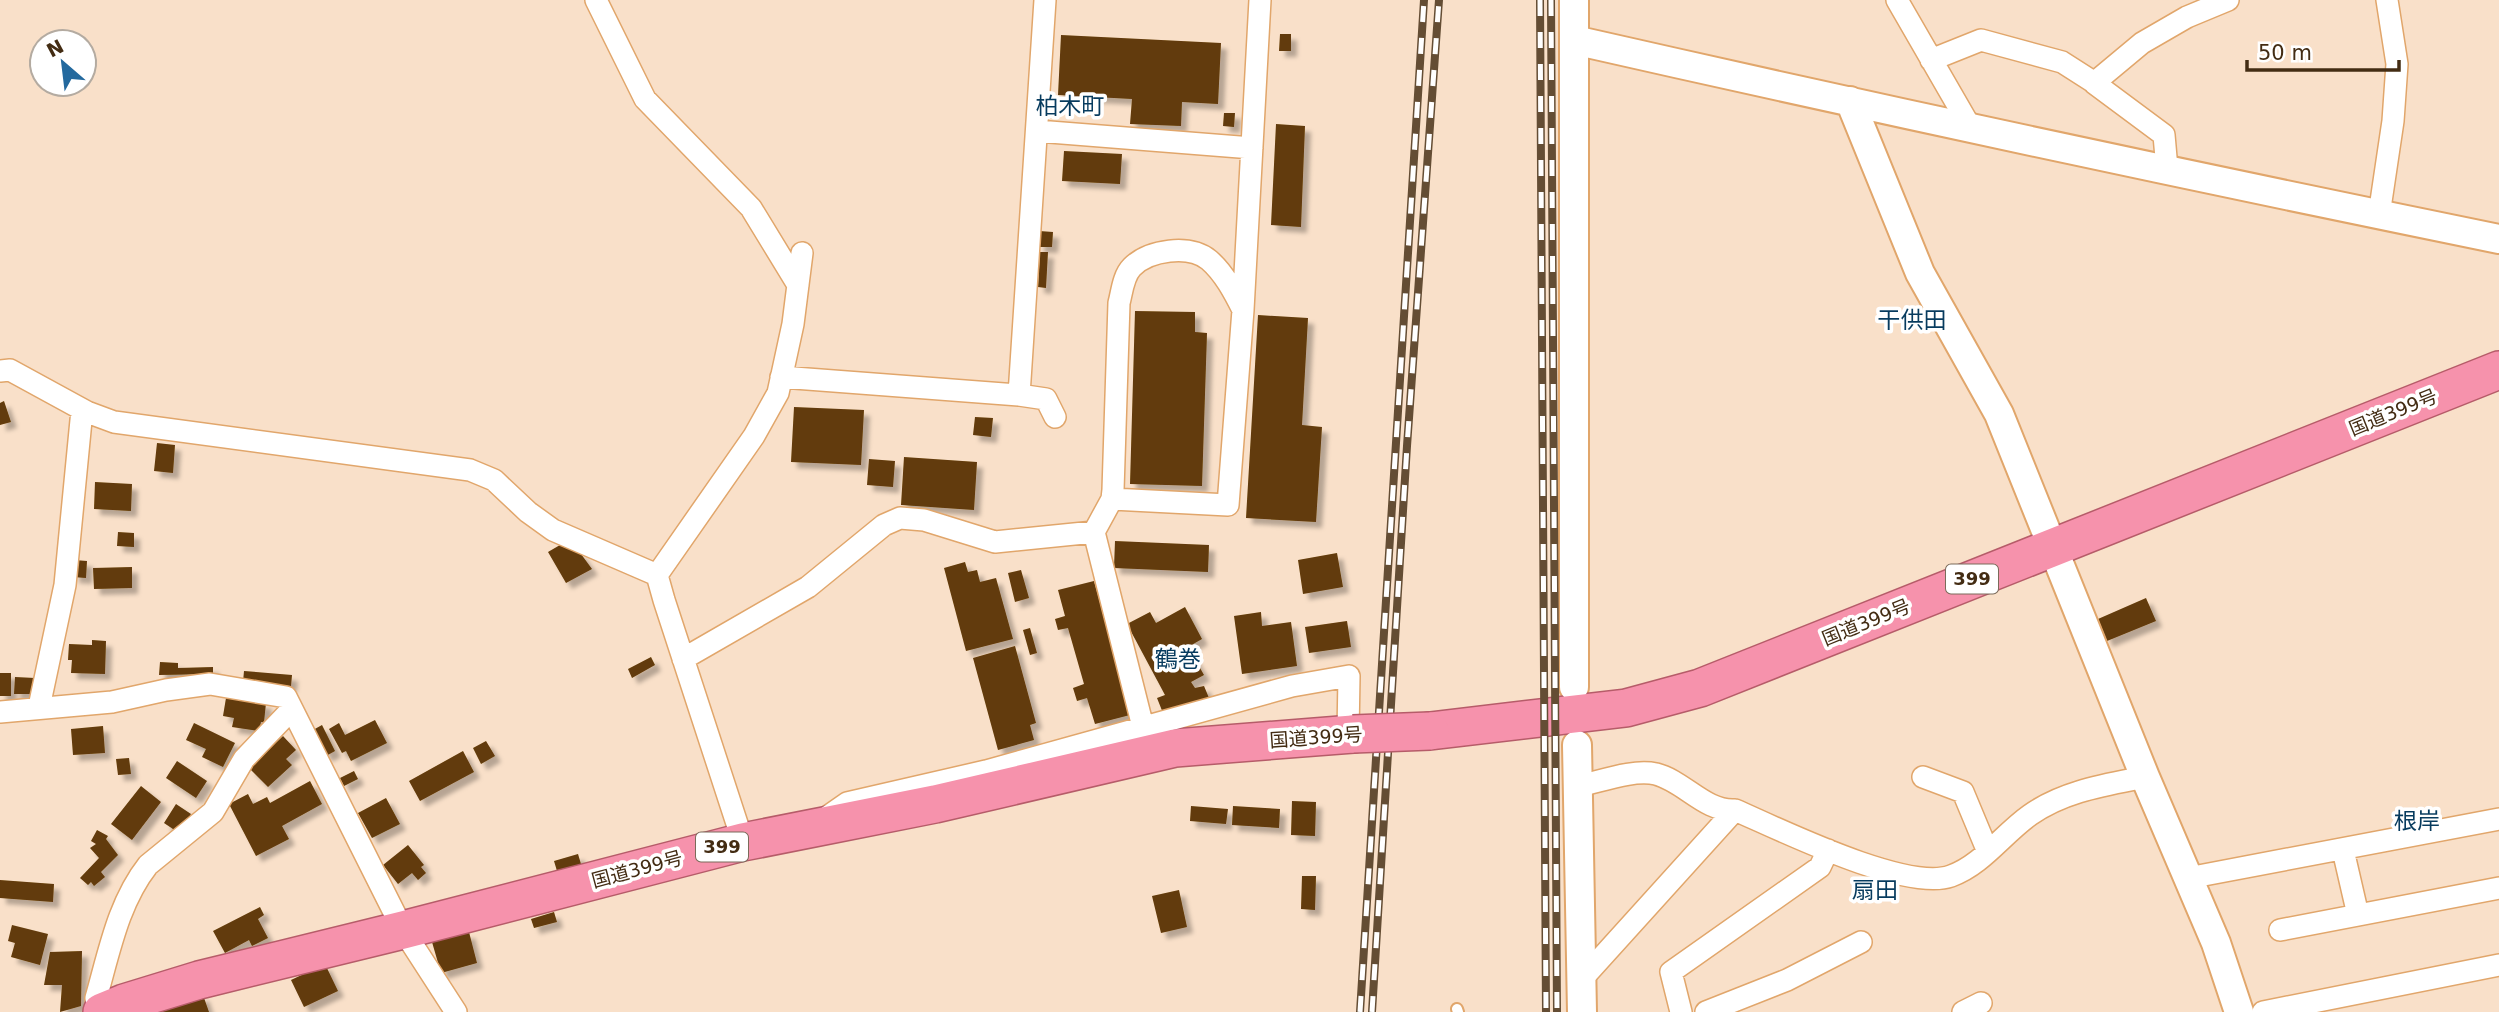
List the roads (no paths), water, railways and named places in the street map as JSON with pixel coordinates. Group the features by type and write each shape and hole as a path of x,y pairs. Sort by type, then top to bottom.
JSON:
{"highway":[{"name":"国道399号","path":"100,1012 199,980 743,842 935,804 1175,748 1350,734 1430,731 1626,708 1700,688 2499,370"}],"street":[{"path":"596,0 645,99 751,208 798,285"},
{"path":"1019,395 1045,0"},
{"path":"1112,499 1228,505 1243,310 1260,0"},
{"path":"1574,0 1574,687"},
{"path":"1897,0 1972,130"},
{"path":"2098,85 2094,83 2142,43 2187,17 2228,0"},
{"path":"2379,215 2393,121 2397,64 2387,0"},
{"path":"1574,40 1972,130 2499,239"},
{"path":"1931,60 1981,40 2062,62 2098,85 2164,135 2167,169"},
{"path":"1850,101 1920,273 1999,414 2051,547 2216,943 2239,1012"},
{"path":"1037,131 1252,148"},
{"path":"1143,727 1094,532 1112,499 1119,303 1124,282 1131,268 1143,259 1184,250 1209,259 1222,274 1243,310"},
{"path":"657,575 754,436 778,393 793,324 802,253"},
{"path":"0,371 10,370 82,410 114,422 470,470 494,480 528,512 553,530 657,575 743,842"},
{"path":"781,377 1019,395 1046,400 1055,417"},
{"path":"39,708 65,585 82,410"},
{"path":"683,659 808,587 884,526 900,518 924,520 995,542 1094,532"},
{"path":"811,828 847,803 986,771 1292,686 1349,676 1350,734"},
{"path":"0,712 112,702 210,684 286,697 403,930 456,1012"},
{"path":"100,1012 96,998 123,906 142,872 213,812 244,759 292,709"},
{"path":"1577,745 1583,1012"},
{"path":"1579,786 1632,775 1659,775 1722,811 1735,810 1828,850 1906,877 1931,880 1965,870 2010,831 2056,800 2091,788 2145,776"},
{"path":"1923,777 1963,792 1988,852"},
{"path":"1583,978 1735,810"},
{"path":"2188,878 2499,819"},
{"path":"1681,1012 1671,972 1820,867 1828,850"},
{"path":"2343,850 2358,915"},
{"path":"2280,930 2499,888"},
{"path":"1706,1012 1787,980 1861,942"},
{"path":"2263,1012 2499,965"}],"railway":[{"path":"1360,1012 1424,0"},
{"path":"1372,1012 1407,446 1439,0"},
{"path":"1540,0 1546,1012"},
{"path":"1551,0 1557,1012"}],"district":[{"name":"柏木町","path":"1070,106"},
{"name":"干供田","path":"1912,320"},
{"name":"鶴巻","path":"1178,659"},
{"name":"根岸","path":"2417,821"},
{"name":"扇田","path":"1875,890"}]}
